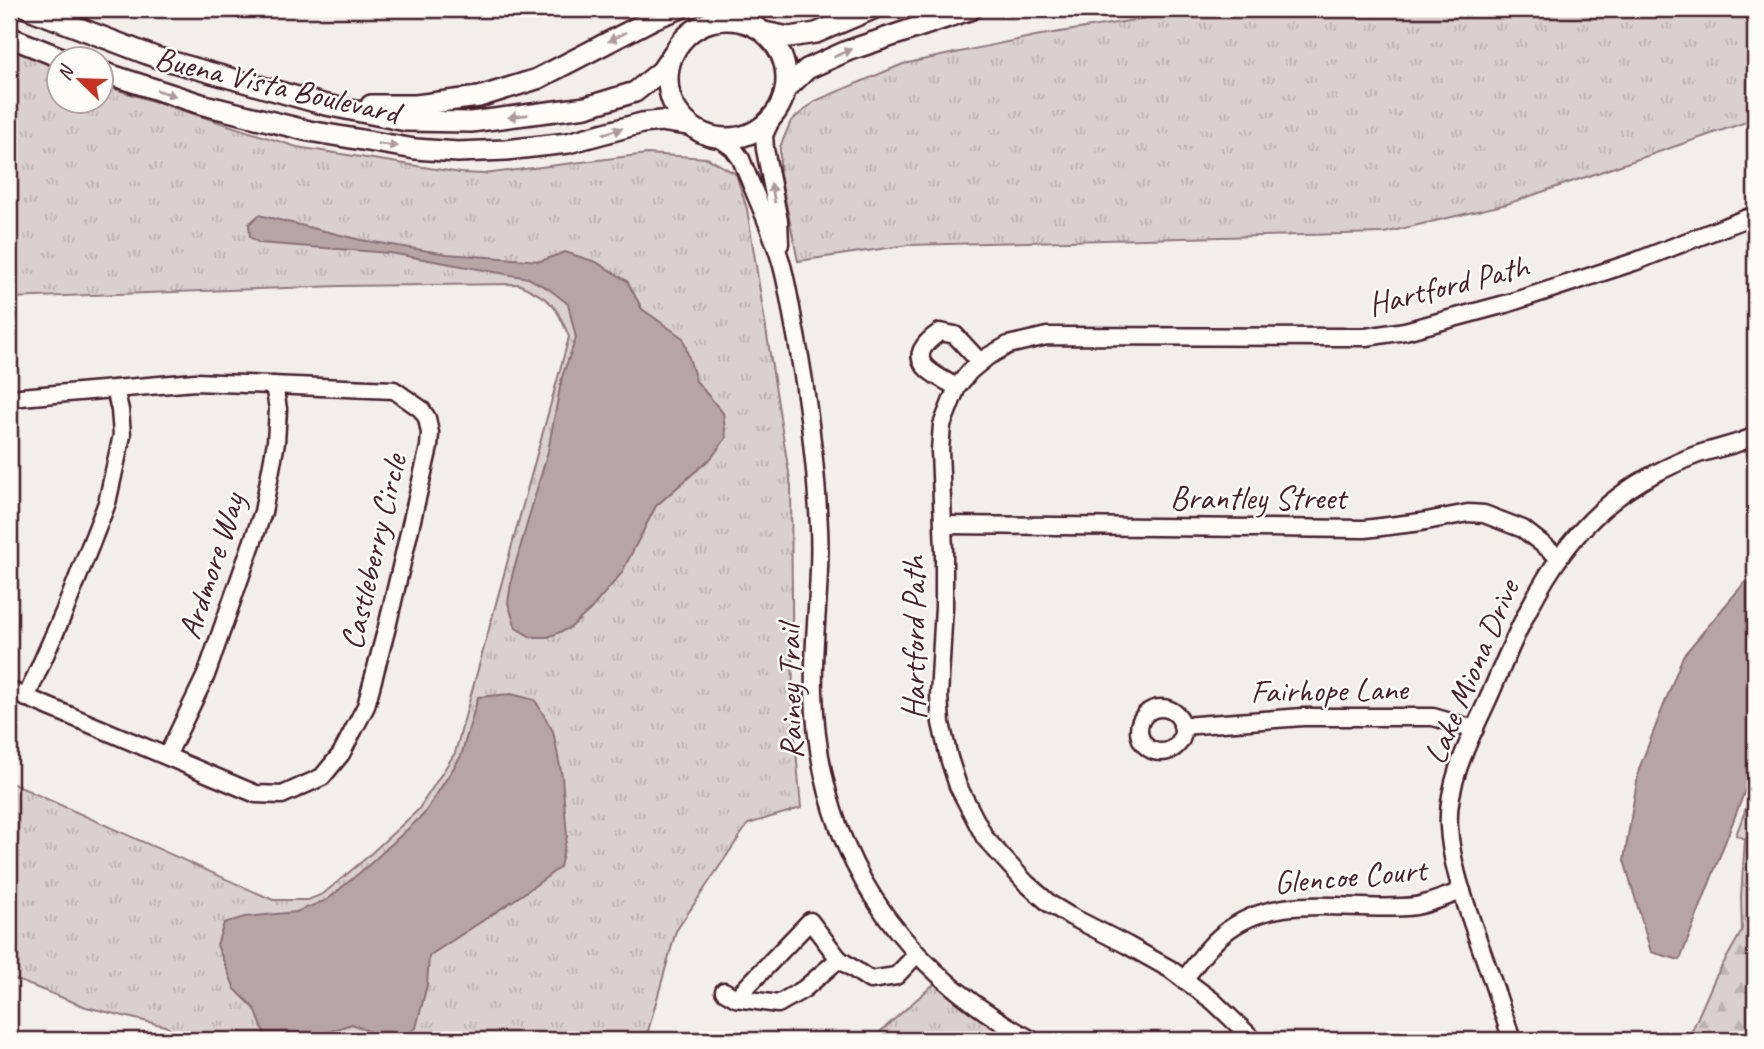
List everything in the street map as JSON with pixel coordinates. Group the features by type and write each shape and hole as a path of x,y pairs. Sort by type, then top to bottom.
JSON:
{"main road":[{"name":"Buena Vista Boulevard","path":"29,9 155,57 326,105 407,121 471,122 586,107 635,92 661,71 674,52"},
{"path":"326,105 416,105 479,97 537,79 655,18 679,9"},
{"path":"764,32 778,48 785,68 786,89 772,118 757,131 738,138 708,136 689,125 678,113 671,99 668,75 674,52 687,35 705,24 725,20 745,23 764,32 789,37 816,33 873,9"},
{"path":"786,89 807,69 847,51 972,9"},
{"path":"9,37 46,52"},
{"name":"Buena Vista Boulevard","path":"116,77 204,105 296,128 415,149 458,152 506,150 568,143 642,123 661,121 689,125"}],"street":[{"name":"Rainey Trail","path":"772,118 764,135 765,149 779,221 781,261 804,380 815,472 819,577 813,689 822,773 836,821 861,877 887,918 953,989 983,1012 1032,1040"},
{"name":"Rainey Trail","path":"719,138 733,148 741,159 781,261"},
{"name":"Hartford Path","path":"1254,1040 1213,1001 1184,980 1128,945 1049,904 1003,860 985,838 958,786 941,723 939,696 944,593 940,450 942,425 957,387 980,362 1007,345 1047,336 1385,335 1562,287 1755,215"},
{"path":"957,387 928,373 922,364 922,353 927,341 940,332 955,335 980,362"},
{"name":"Castleberry Circle","path":"9,398 195,382 394,390 421,410 427,418 429,447 366,706 341,754 322,777 282,795 256,794 9,690"},
{"name":"Ardmore Way","path":"167,757 206,675 263,512 276,442 278,409 274,386"},
{"path":"26,698 65,610 107,503 122,435 115,389"},
{"name":"Lake Miona Drive","path":"1512,1040 1453,857 1449,823 1453,785 1475,729 1529,605 1559,557 1582,529 1654,474 1705,452 1755,436"},
{"name":"Brantley Street","path":"943,525 1365,528 1421,522 1468,513 1484,514 1511,523 1559,557"},
{"name":"Fairhope Lane","path":"1182,726 1303,717 1433,717 1475,729"},
{"name":"Glencoe Court","path":"1184,980 1223,934 1273,910 1306,906 1418,905 1462,891"},
{"path":"839,959 804,989 778,1004 730,994 810,920 839,959 870,980 896,976 918,954"}],"green space":[{"path":"1203,9 1755,9 1755,119 1507,204 1384,233 908,245 798,261 780,174 780,147 791,121 815,101 903,64 1035,36"},
{"path":"9,44 46,61 46,116 116,116 116,89 297,147 461,173 484,174 647,154 707,158 736,174 747,209 791,486 793,715 801,808 748,824 676,931 648,1031 632,1040 186,1040 165,1026 86,1007 9,977 9,782 273,900 308,900 323,894 418,810 455,753 569,337 551,304 518,284 339,286 9,298"},
{"path":"1755,784 1755,1040 1688,1040 1715,978 1742,931 1741,897 1745,839 1736,835"},
{"path":"935,983 979,1018 1017,1040 871,1040"}],"shaded area":[{"path":"259,215 361,240 447,254 541,261 565,252 596,262 627,281 642,309 683,338 696,381 723,413 726,438 712,457 656,506 621,574 590,610 570,628 548,637 531,637 516,628 508,603 512,576 548,451 562,377 576,338 568,304 549,289 528,278 390,253 259,243 250,237 249,224"},
{"path":"1745,582 1755,584 1755,764 1680,960 1651,952 1624,860 1639,769 1683,656"},
{"path":"511,694 535,700 553,731 562,777 567,836 560,867 429,956 427,985 416,1028 397,1040 389,1040 352,1024 298,1040 266,1037 255,1009 235,989 217,945 224,923 245,917 296,912 327,900 424,814 461,756 478,697"}]}
